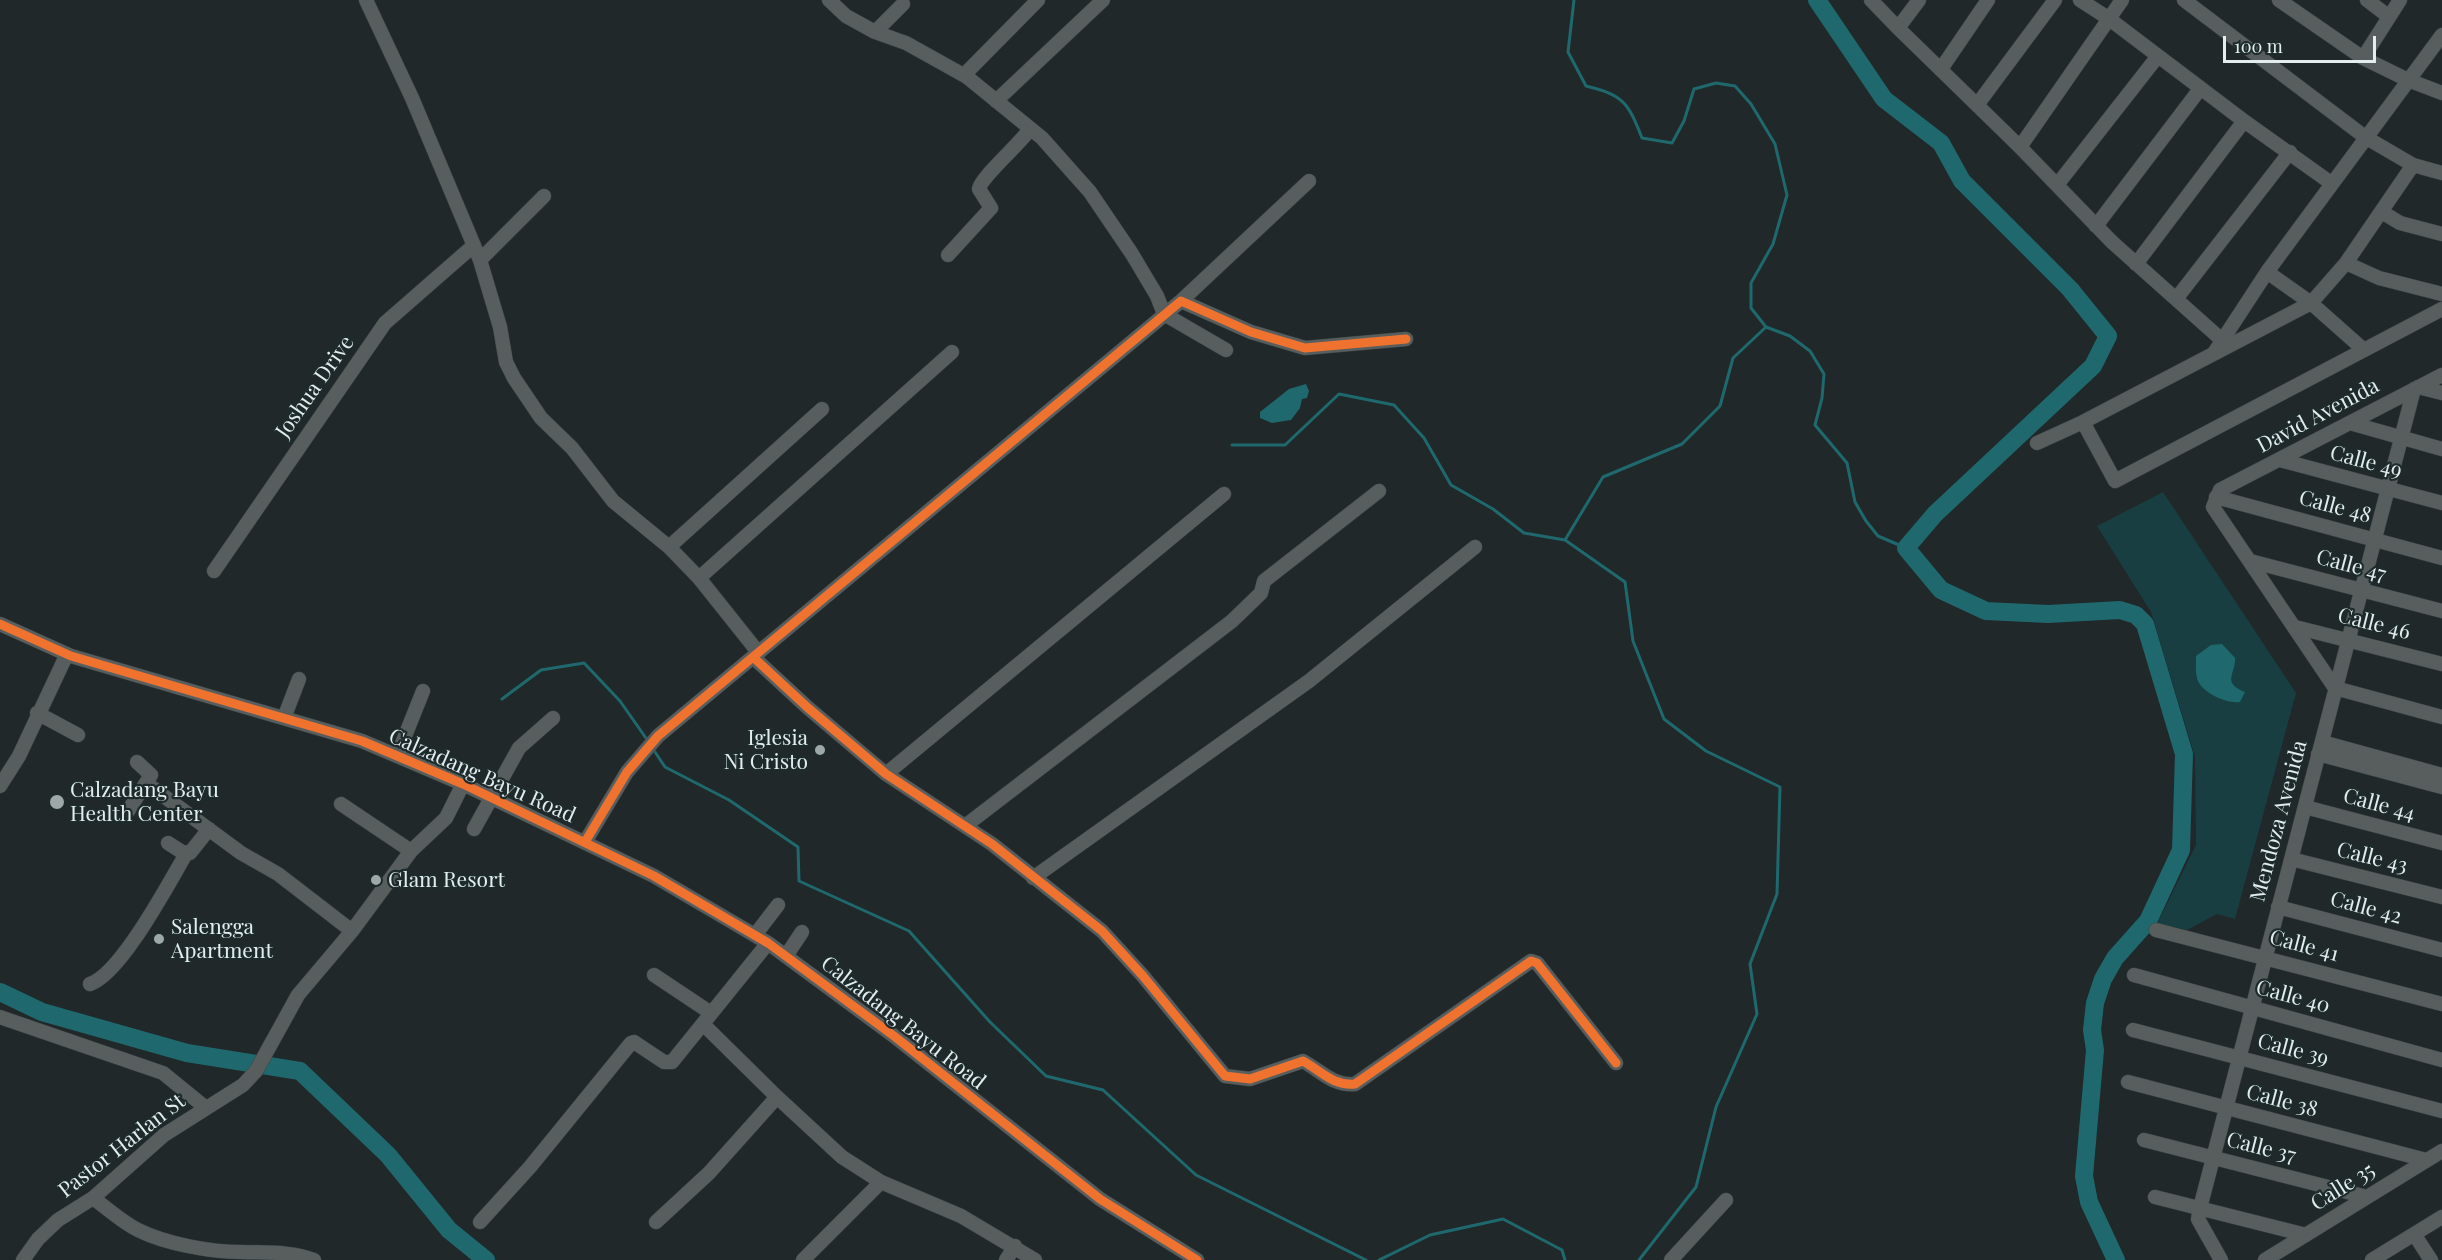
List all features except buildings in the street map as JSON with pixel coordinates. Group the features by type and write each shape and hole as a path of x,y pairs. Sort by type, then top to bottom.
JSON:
{"street":[{"path":"366,0 450,185 472,247 480,260 500,327 506,362 514,378 542,418 572,448 613,501 669,547 699,578 756,654 807,707 886,774 965,826 1102,931 1143,976 1225,1076 1250,1079 1303,1061 1331,1080 1344,1085 1355,1084 1531,961 1538,963 1616,1063"},
{"path":"829,0 846,16 875,32 906,43 964,75 1051,147 1090,192 1132,254 1157,296 1164,314 1226,350"},
{"path":"964,75 1038,0"},
{"path":"996,101 1103,0"},
{"path":"1871,0 2020,147 2096,226 2223,341"},
{"path":"1898,28 1919,0"},
{"path":"1941,69 1988,0"},
{"path":"1977,105 2055,0"},
{"path":"2080,0 2108,18 2200,89 2331,183"},
{"path":"2020,147 2122,0"},
{"path":"2184,0 2365,136 2413,165 2442,172"},
{"path":"2279,0 2363,58 2408,81 2442,93"},
{"path":"2367,0 2388,16"},
{"path":"2363,58 2400,0"},
{"path":"875,32 903,4"},
{"path":"2213,354 2267,272 2365,136 2442,35"},
{"path":"2057,185 2158,56"},
{"path":"2096,226 2200,89"},
{"path":"2136,264 2244,121"},
{"path":"948,255 991,208 979,189 980,182 1010,154 1030,129"},
{"path":"2176,299 2290,152"},
{"path":"2037,443 2083,422 2311,303 2346,264 2413,165"},
{"path":"585,842 627,772 658,736 1110,363 1164,314 1181,302 1309,181"},
{"path":"480,260 544,196"},
{"path":"2382,212 2400,223 2442,234"},
{"name":"Joshua Drive","path":"214,570 386,323 472,247"},
{"path":"2346,264 2379,278 2442,294"},
{"path":"2267,272 2311,303 2364,350"},
{"path":"1181,302 1251,332 1305,348 1406,339"},
{"path":"2083,422 2115,481 2442,309"},
{"path":"699,578 952,352"},
{"name":"David Avenida","path":"2217,498 2220,490 2442,375"},
{"path":"2416,388 2442,393"},
{"name":"Mendoza Avenida","path":"2222,1260 2198,1219 2200,1208 2387,489 2416,388"},
{"path":"669,547 822,409"},
{"path":"2350,423 2442,449"},
{"name":"Calle 49","path":"2280,460 2442,503"},
{"path":"965,826 1232,621 1261,593 1264,581 1379,491"},
{"path":"886,774 1224,494"},
{"path":"2217,498 2212,507 2335,688 2442,717"},
{"name":"Calle 48","path":"2217,498 2442,558"},
{"path":"1033,878 1301,687 1475,547"},
{"name":"Calle 47","path":"2250,561 2442,611"},
{"name":"Calzadang Bayu Road","path":"0,624 67,654 362,741 463,784 654,876 768,943 894,1036 1100,1199 1197,1260"},
{"name":"Calle 46","path":"2295,627 2442,664"},
{"path":"0,786 19,756 37,713 67,654"},
{"path":"284,718 298,679"},
{"path":"397,756 423,691"},
{"path":"37,713 78,735"},
{"path":"474,829 519,748 553,718"},
{"path":"2320,748 2442,775"},
{"path":"2320,748 2442,788"},
{"path":"128,811 151,773 136,762"},
{"path":"146,783 241,853 278,874 352,932"},
{"name":"Pastor Harlan St","path":"23,1260 38,1239 58,1220 93,1198 124,1167 164,1136 243,1085 256,1071 298,995 352,932 411,851 446,818 463,784"},
{"path":"341,804 411,851"},
{"name":"Calle 44","path":"2305,807 2442,843"},
{"path":"90,984 108,974 142,926 186,854 196,848 209,829"},
{"path":"168,843 186,854"},
{"name":"Calle 43","path":"2291,859 2442,897"},
{"path":"755,935 778,905"},
{"name":"Calle 42","path":"2278,907 2442,950"},
{"name":"Calle 41","path":"2156,930 2442,1004"},
{"path":"786,956 802,932"},
{"path":"480,1222 530,1167 631,1043 634,1042 669,1063 708,1019 768,943"},
{"path":"654,975 708,1019 777,1098 842,1157 881,1182 961,1216 1015,1246 1035,1260"},
{"name":"Calle 40","path":"2134,975 2442,1060"},
{"path":"0,1017 163,1073 206,1108"},
{"name":"Calle 39","path":"2133,1030 2442,1111"},
{"name":"Calle 38","path":"2128,1082 2426,1160"},
{"path":"656,1221 709,1173 777,1098"},
{"name":"Calle 37","path":"2144,1140 2367,1197"},
{"name":"Calle 35","path":"2265,1260 2442,1151"},
{"path":"803,1260 881,1182"},
{"path":"2155,1197 2306,1235"},
{"path":"93,1198 122,1220 148,1234 200,1248 240,1252 277,1251 314,1260"},
{"path":"1671,1260 1726,1200"},
{"path":"2372,1260 2442,1216"},
{"path":"2414,1234 2431,1260"},
{"path":"1006,1260 1015,1246"}],"shaded area":[{"path":"1306,384 1309,391 1307,398 1302,399 1300,408 1291,420 1272,423 1260,418 1260,412 1289,389"},
{"path":"2163,492 2296,693 2235,919 2217,914 2187,930 2157,924 2196,845 2195,757 2151,612 2097,526"},
{"path":"2222,644 2235,658 2231,677 2233,685 2245,692 2240,702 2216,697 2205,690 2197,678 2196,656 2211,645"}],"waterway":[{"path":"1574,0 1568,52 1586,86 1608,93 1623,102 1633,116 1642,138 1672,143 1684,121 1694,89 1716,83 1735,86 1751,104 1775,144 1787,195 1773,244 1751,283 1751,308 1766,327 1790,336 1810,351 1824,374 1822,398 1815,425 1847,463 1855,502 1866,521 1878,536 1906,548"},
{"path":"1817,0 1884,99 1941,143 1962,181 2070,289 2108,336 2093,366 1935,514 1906,548 1941,590 1986,611 2048,614 2120,610 2136,615 2145,624 2184,754 2181,850 2148,921 2115,958 2103,979 2095,1003 2092,1030 2095,1050 2084,1176 2089,1202 2116,1260"},
{"path":"1639,1260 1696,1187 1716,1107 1757,1014 1750,964 1777,894 1780,787 1706,751 1664,719 1633,641 1625,582 1565,540 1603,477 1682,444 1720,406 1733,358 1766,327"},
{"path":"1232,445 1285,445 1339,394 1394,405 1424,438 1451,485 1493,509 1524,533 1565,540"},
{"path":"502,699 541,670 584,663 620,701 648,741"},
{"path":"653,749 665,767 729,800 798,847 799,881 909,931 990,1022 1046,1076 1103,1090 1196,1175 1366,1260"},
{"path":"0,992 42,1012 187,1053 300,1071 388,1155 449,1230 486,1260"},
{"path":"1379,1260 1430,1235 1503,1219 1562,1250 1565,1260"}],"cycle path":[{"path":"585,842 627,772 658,736 1181,301 1251,332 1305,348 1406,339"},
{"path":"0,624 71,656 362,741 463,784 654,876 768,943 894,1036 1100,1199 1197,1260"},
{"path":"753,657 807,707 886,774 992,844 1102,931 1143,976 1225,1076 1250,1079 1303,1061 1340,1083 1355,1084 1531,961 1537,963 1616,1063"}],"place":[{"name":"Iglesia Ni Cristo","path":"820,750"},
{"name":"Calzadang Bayu Health Center","path":"57,802"},
{"name":"Glam Resort","path":"376,880"},
{"name":"Salengga Apartment","path":"159,939"}]}
